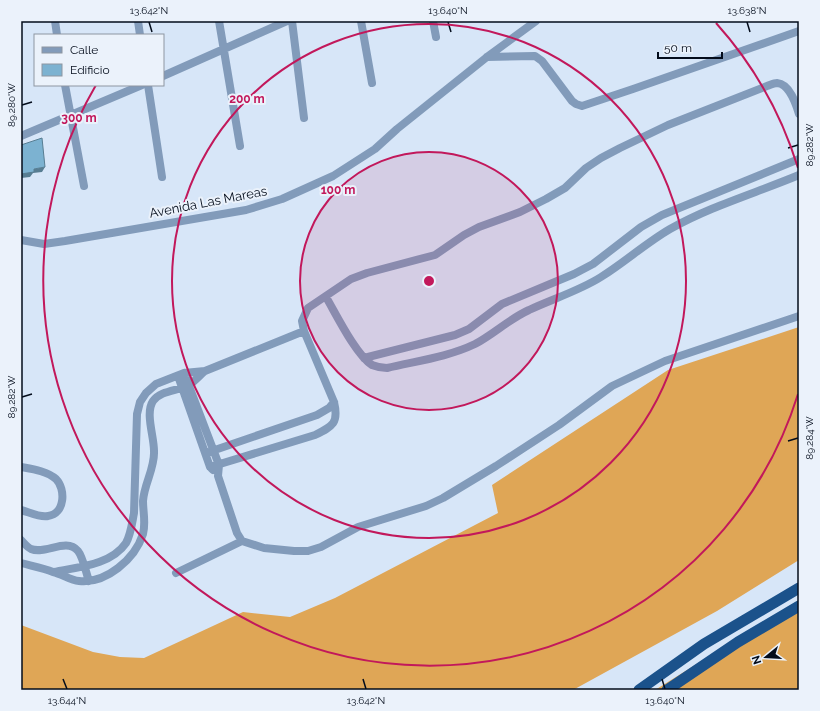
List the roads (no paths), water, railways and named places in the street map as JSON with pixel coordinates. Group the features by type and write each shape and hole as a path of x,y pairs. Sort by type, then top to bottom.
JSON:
{"highway":[{"path":"639,690 704,644 799,588"},
{"path":"667,690 738,642 799,606"}],"street":[{"path":"55,21 57,34"},
{"path":"138,21 140,34"},
{"path":"219,21 240,146"},
{"path":"164,76 287,21"},
{"path":"292,21 304,118"},
{"path":"361,21 372,82"},
{"path":"433,21 436,37"},
{"name":"Avenida Las Mareas","path":"21,240 44,244 65,241 246,210 282,199 333,176 375,149 397,129 487,57 536,21"},
{"path":"487,57 536,56 542,61 572,101 582,106 799,31"},
{"path":"210,467 315,435 334,423 336,412 334,402 304,331 302,321 308,308 351,279 367,273 435,255 464,235 479,227 520,212 546,199 564,188 586,168 620,148 668,125 767,86 777,83 784,86 794,98 799,114"},
{"path":"65,86 84,186"},
{"path":"21,136 140,86"},
{"path":"148,86 162,177"},
{"path":"364,358 455,335 469,329 502,304 574,274 593,264 641,227 662,214 799,159"},
{"path":"326,297 358,351 364,358 378,368 387,368 464,348 486,337 508,321 599,278 670,229 702,213 799,175"},
{"path":"593,264 599,278"},
{"path":"186,386 210,467 218,476 237,533 242,541 264,548 308,551 321,547 358,527 426,506 443,498 559,425 612,386 665,361 799,316"},
{"path":"54,572 109,558 119,552 127,542 134,513 137,414 140,402 146,393 156,384 181,374 205,371 304,331"},
{"path":"21,563 54,572 78,581 89,581 116,570 127,562 136,549 143,533 145,516 143,501 152,469 154,452 150,407 154,399 162,394 186,386 205,371"},
{"path":"181,374 214,451 219,465 218,476"},
{"path":"206,453 318,415 329,408 334,402"},
{"path":"21,467 50,474 56,479 63,493 59,508 53,514 48,516 38,515 21,510"},
{"path":"21,540 29,548 36,550 65,546 73,547 80,552 89,581"},
{"path":"176,573 242,541"}]}
